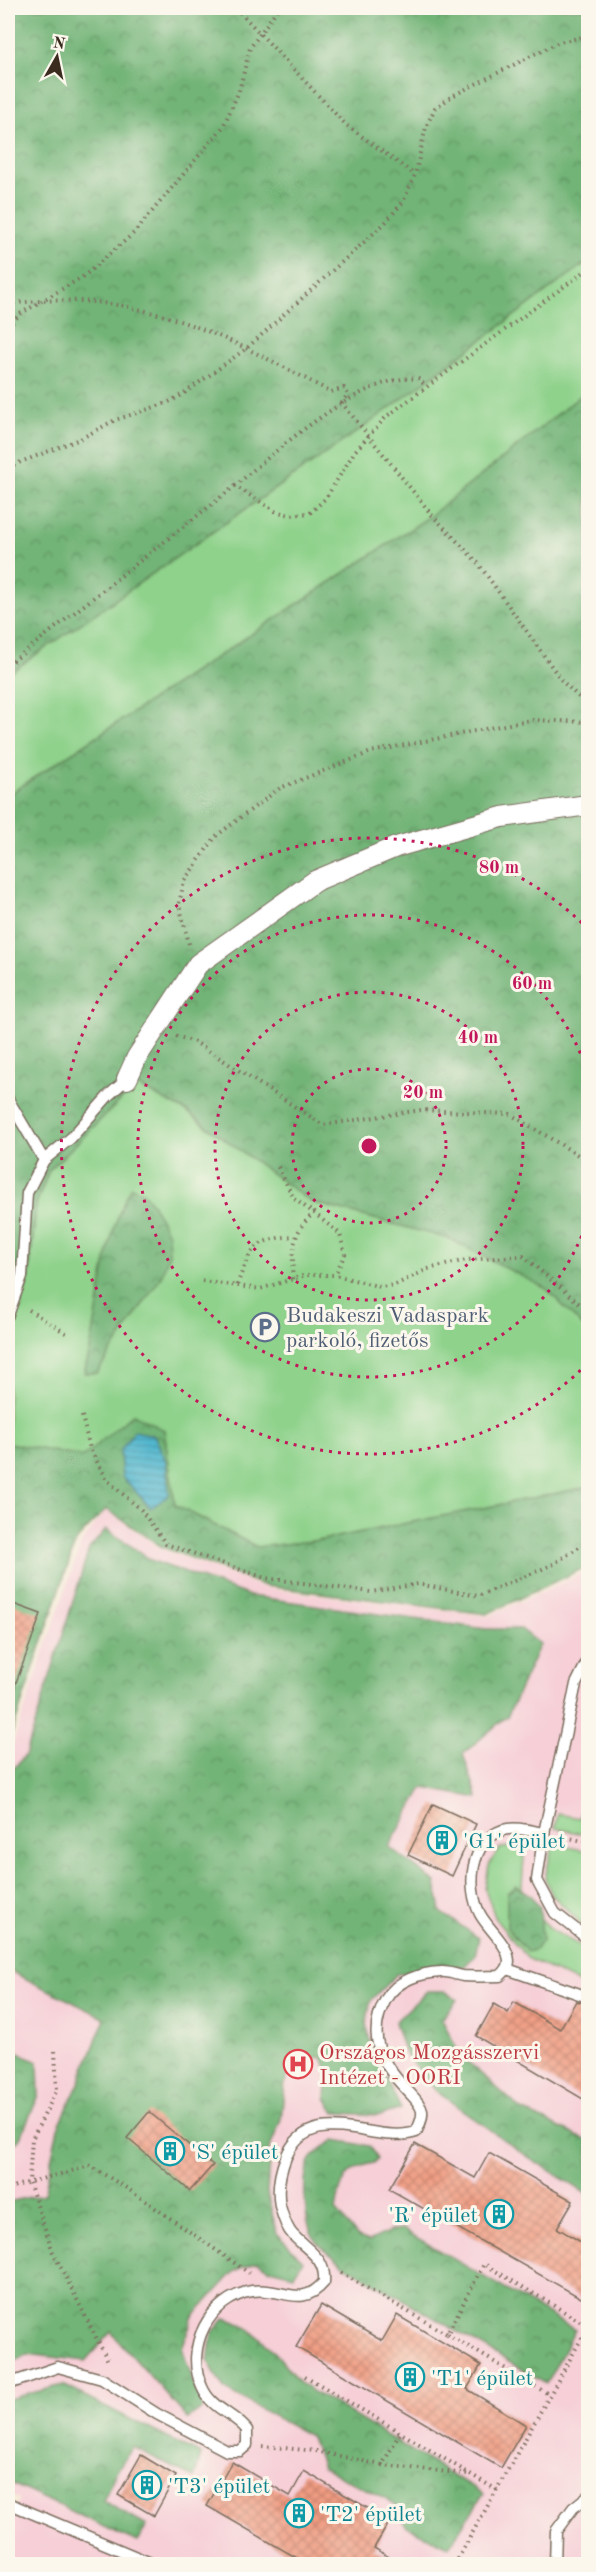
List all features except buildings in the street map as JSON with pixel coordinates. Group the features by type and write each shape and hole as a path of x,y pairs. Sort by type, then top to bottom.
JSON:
{"street":[{"path":"127,1079 154,1029 198,964 315,881 396,848 502,818 588,805"}],"lane":[{"path":"8,1315 22,1276 27,1193 44,1160 71,1138 109,1095 127,1079"},
{"path":"8,1099 44,1160"},
{"path":"588,1660 576,1684 544,1833 537,1880 555,1913 588,1939"},
{"path":"8,2384 58,2367 102,2379 227,2451 240,2451 247,2445 249,2437 243,2425 216,2407 202,2387 195,2363 198,2338 210,2316 228,2300 252,2291 277,2291 295,2297 308,2296 324,2282 325,2271 321,2261 291,2233 280,2206 281,2168 288,2152 300,2139 316,2129 334,2126 403,2136 416,2132 421,2122 422,2110 417,2101 393,2076 378,2051 376,2025 392,1989 409,1979 443,1971 464,1976 500,1976 507,1969 509,1960 503,1946 480,1913 473,1893 472,1874 475,1861 490,1836 504,1829 544,1833"},
{"path":"507,1969 588,1997"},
{"path":"555,2565 556,2531 573,2508 588,2496"},
{"path":"8,2503 134,2561 153,2565"}],"path":[{"path":"236,8 346,125 415,175"},
{"path":"8,327 20,314 84,276 134,233 211,142 231,111 250,48 259,32 278,8"},
{"path":"8,467 80,439 115,420 167,403 182,395 247,348 384,224 403,202 415,175 426,127 435,108 454,95 559,42 588,36"},
{"path":"235,486 275,511 290,515 310,513 326,498 355,451 387,416 588,269"},
{"path":"8,304 44,299 106,302 198,326 247,348 331,392 344,388 348,394 342,403"},
{"path":"8,665 235,486 282,445 342,403 383,385 402,380 418,379 426,386"},
{"path":"342,403 432,515 478,563 550,666 588,706"},
{"path":"198,964 185,934 179,904 184,881 216,836 280,788 371,752 529,720 588,722"},
{"path":"154,1029 195,1042 323,1125 421,1110 510,1113 588,1161"},
{"path":"278,1167 294,1199 340,1234 345,1254 335,1275"},
{"path":"292,1279 295,1236 305,1221 314,1213"},
{"path":"237,1285 255,1247 271,1238 295,1236"},
{"path":"202,1281 260,1288 306,1275 335,1275 381,1287 395,1285 428,1269 466,1260 523,1256 588,1311"},
{"path":"13,1300 69,1335"},
{"path":"82,1416 90,1449 107,1480 141,1510 166,1544 265,1578 371,1592 418,1584 478,1596 552,1565 588,1541"},
{"path":"544,1833 588,1842"},
{"path":"55,2051 57,2090 32,2139 29,2182 53,2252 125,2394"},
{"path":"8,2188 90,2166 125,2187 277,2291"},
{"path":"321,2261 550,2396"},
{"path":"447,2334 484,2264 588,2327 455,2565"},
{"path":"305,2376 497,2490"},
{"path":"382,2465 400,2433"},
{"path":"247,2445 316,2451 382,2465 470,2474"}],"shaded area":[{"name":"Országos Mozgásszervi Intézet - OORI","path":"106,1510 161,1549 265,1588 489,1616 588,1570 588,2564 8,2564 8,2518 20,2499 8,2493 8,1751 12,1746 81,1543"}],"green space":[{"path":"8,8 588,8 588,261 368,424 8,674"},
{"path":"588,261 588,390 429,517 8,795 8,674 368,424"},
{"path":"588,390 588,1332 547,1289 450,1239 311,1202 186,1111 136,1085 49,1170 36,1204 29,1278 8,1341 8,795 429,517"},
{"name":"Budakeszi Vadaspark parkoló, fizetős","path":"136,1085 186,1111 311,1202 450,1239 547,1289 588,1332 588,1487 322,1540 257,1547 175,1505 164,1430 84,1458 8,1443 8,1341 29,1278 36,1204 49,1170"},
{"path":"131,1187 143,1192 153,1205 168,1234 169,1254 161,1277 97,1373 84,1373 107,1254 113,1231"},
{"path":"133,1414 164,1430 175,1505 257,1547 322,1540 588,1487 588,1566 487,1614 265,1586 162,1547 106,1509 76,1541 8,1745 8,1443 83,1457"},
{"path":"106,1529 153,1561 250,1596 486,1629 521,1629 540,1644 508,1715 463,1754 478,1798 423,1788 389,1847 436,1883 441,1912 479,1938 475,1955 465,1966 397,1974 371,2000 366,2024 372,2049 401,2109 382,2115 335,2113 326,2098 328,2069 321,2057 291,2062 285,2082 281,2119 270,2148 267,2192 277,2233 303,2261 294,2275 271,2269 257,2261 235,2271 192,2318 182,2349 203,2408 188,2419 111,2332 85,2361 27,2354 8,2366 8,2202 44,2194 58,2128 105,2018 8,1970 8,1775 26,1754 89,1549"},
{"path":"588,1779 588,1835 555,1828 558,1814 580,1818"},
{"path":"553,1844 588,1851 588,1930 552,1895 545,1878"},
{"path":"520,1846 524,1858 521,1899 553,1931 588,1950 588,1988 527,1958 496,1920 485,1889 489,1865 500,1848"},
{"path":"516,1886 530,1895 540,1907 542,1940 536,1949 527,1952 507,1928 507,1893"},
{"path":"427,1991 445,1991 457,2000 442,2019 460,2055 522,2110 588,2141 588,2195 519,2151 436,2091 405,2054 395,2022"},
{"path":"8,2048 38,2062 39,2095 19,2140 8,2148"},
{"path":"335,2140 369,2146 377,2158 374,2163 364,2165 350,2173 340,2192 336,2210 358,2237 369,2241 390,2231 404,2230 575,2330 546,2384 343,2264 318,2243 308,2223 305,2178 312,2157"},
{"path":"225,2318 257,2335 284,2363 299,2383 484,2494 449,2546 407,2527 395,2504 322,2467 311,2437 224,2389 208,2361 212,2333"},
{"path":"63,2385 201,2455 194,2478 133,2447 117,2470 103,2501 147,2526 137,2542 8,2482 8,2399"}],"water":[{"path":"134,1431 154,1435 166,1461 169,1495 151,1508 122,1477 120,1451"}],"place":[{"name":"Budakeszi Vadaspark parkoló, fizetős","path":"265,1327"},
{"name":"'G1' épület","path":"442,1840"},
{"name":"Országos Mozgásszervi Intézet - OORI","path":"298,2064"},
{"name":"'S' épület","path":"170,2151"},
{"name":"'R' épület","path":"499,2214"},
{"name":"'T1' épület","path":"410,2377"},
{"name":"'T3' épület","path":"147,2485"},
{"name":"'T2' épület","path":"299,2513"}]}
